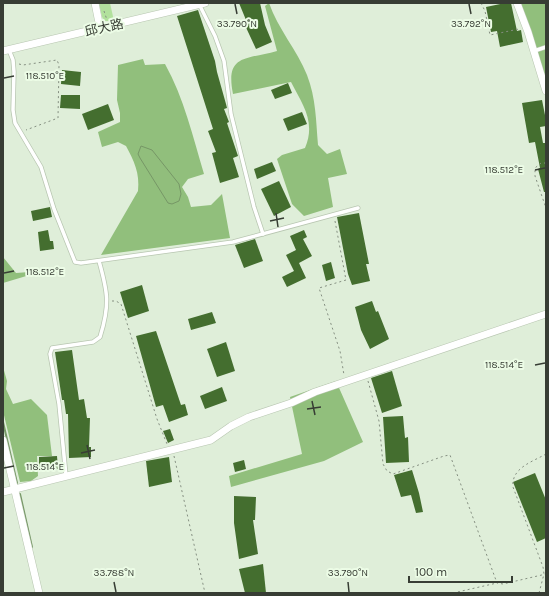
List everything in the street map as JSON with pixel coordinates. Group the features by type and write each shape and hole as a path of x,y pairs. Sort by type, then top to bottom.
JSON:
{"street":[{"path":"95,3 100,28"},
{"path":"517,3 527,28 546,92"},
{"name":"邱大路","path":"6,50 202,4"},
{"path":"3,492 211,440 231,426 249,417 291,404 315,392 546,314"},
{"path":"3,440 39,593"}],"lane":[{"path":"202,4 224,61 231,114 254,207 263,234"},
{"path":"534,51 546,47"},
{"path":"6,50 13,60 13,110 15,123 41,167 54,209 75,262 81,264 233,242 358,208"},
{"path":"66,476 59,404 50,354 52,348 93,342 100,337 108,309 108,293 99,261"}],"path":[{"path":"481,3 485,11 490,35 527,28"},
{"path":"104,11 109,26"},
{"path":"13,60 22,65 57,60 59,65 58,118 21,132"},
{"path":"546,163 535,168 535,176 546,208"},
{"path":"333,214 346,280 319,288 340,351 345,382"},
{"path":"108,301 116,301 121,304 157,419 171,450 206,593"},
{"path":"366,375 379,421 383,464 387,471 393,474 450,455 498,583"},
{"path":"539,593 545,574 513,487 512,480 518,470 546,454"},
{"path":"453,593 498,583 503,584 545,574"}],"shaded area":[{"path":"99,3 110,3 114,21 105,21 102,17"},
{"path":"269,3 277,22 307,75 314,101 318,145 327,154 340,149 347,174 328,178 333,207 304,216 292,204 277,159 282,155 305,148 308,139 309,122 307,114 291,82 233,94 231,81 232,72 235,65 247,58 277,51 265,6"},
{"path":"520,3 546,3 546,80"},
{"path":"143,59 145,65 165,64 178,90 188,118 204,174 188,179 182,187 188,197 191,207 211,205 222,194 230,238 101,255 138,191 138,178 136,167 126,146 118,142 102,147 98,132 120,122 120,113 117,100 118,65"},
{"path":"141,146 152,150 179,184 181,194 179,201 172,204 168,203 138,154"},
{"path":"3,257 16,273 43,271 3,283"},
{"path":"3,367 7,381 6,389 13,404 31,399 47,415 52,456 37,456 38,476 31,481 20,482 3,411"},
{"path":"336,381 363,442 324,461 231,487 229,476 302,454 290,397"}],"building":[{"path":"239,3 260,3 265,25 272,42 256,49 243,21 246,20"},
{"path":"511,3 517,31 521,30 523,42 500,47 497,31 491,32 486,7"},
{"path":"198,10 215,61 227,108 224,109 229,122 227,123 238,156 233,158 239,177 220,183 212,153 216,152 208,131 213,129 177,16"},
{"path":"62,70 81,72 80,86 61,84"},
{"path":"288,83 292,93 275,99 271,90"},
{"path":"61,95 80,95 80,109 60,108"},
{"path":"542,100 545,115 546,114 546,126 540,127 543,143 546,143 546,192 544,192 538,169 540,168 535,142 529,143 522,103"},
{"path":"108,104 114,120 88,130 82,114"},
{"path":"302,112 307,124 288,131 283,119"},
{"path":"272,162 276,171 257,179 254,169"},
{"path":"279,181 291,207 274,216 261,189"},
{"path":"50,207 52,217 33,221 31,211"},
{"path":"359,213 369,264 366,264 370,281 352,285 348,274 337,217"},
{"path":"48,230 50,241 53,241 54,249 40,251 38,232"},
{"path":"304,230 307,237 303,239 312,256 299,263 306,278 287,287 282,277 294,271 286,255 296,250 290,236"},
{"path":"255,239 263,261 244,268 235,245"},
{"path":"331,262 335,278 326,281 322,265"},
{"path":"142,285 149,311 128,318 120,292"},
{"path":"372,301 376,312 378,311 389,339 370,349 361,330 355,307"},
{"path":"212,312 216,323 191,330 188,319"},
{"path":"156,331 181,405 185,404 188,415 169,422 163,405 156,407 136,336"},
{"path":"226,342 235,371 217,377 207,349"},
{"path":"72,350 79,400 84,399 87,418 90,418 89,447 91,447 91,457 69,458 68,414 66,414 64,400 62,400 55,352"},
{"path":"392,371 402,406 382,413 371,378"},
{"path":"222,387 227,401 205,409 200,396"},
{"path":"403,416 405,438 408,437 409,462 386,463 383,417"},
{"path":"170,429 174,440 168,443 163,431"},
{"path":"57,456 58,469 39,470 39,457"},
{"path":"169,457 172,482 149,487 146,461"},
{"path":"244,460 246,469 235,472 233,463"},
{"path":"412,470 423,512 416,513 411,495 401,497 394,475"},
{"path":"535,473 546,500 546,538 537,542 513,482"},
{"path":"234,496 256,497 255,520 253,520 258,554 239,559 234,523"},
{"path":"263,564 266,593 245,593 239,569"}],"waterway":[{"path":"3,422 17,483"},
{"path":"20,494 32,547"}]}
